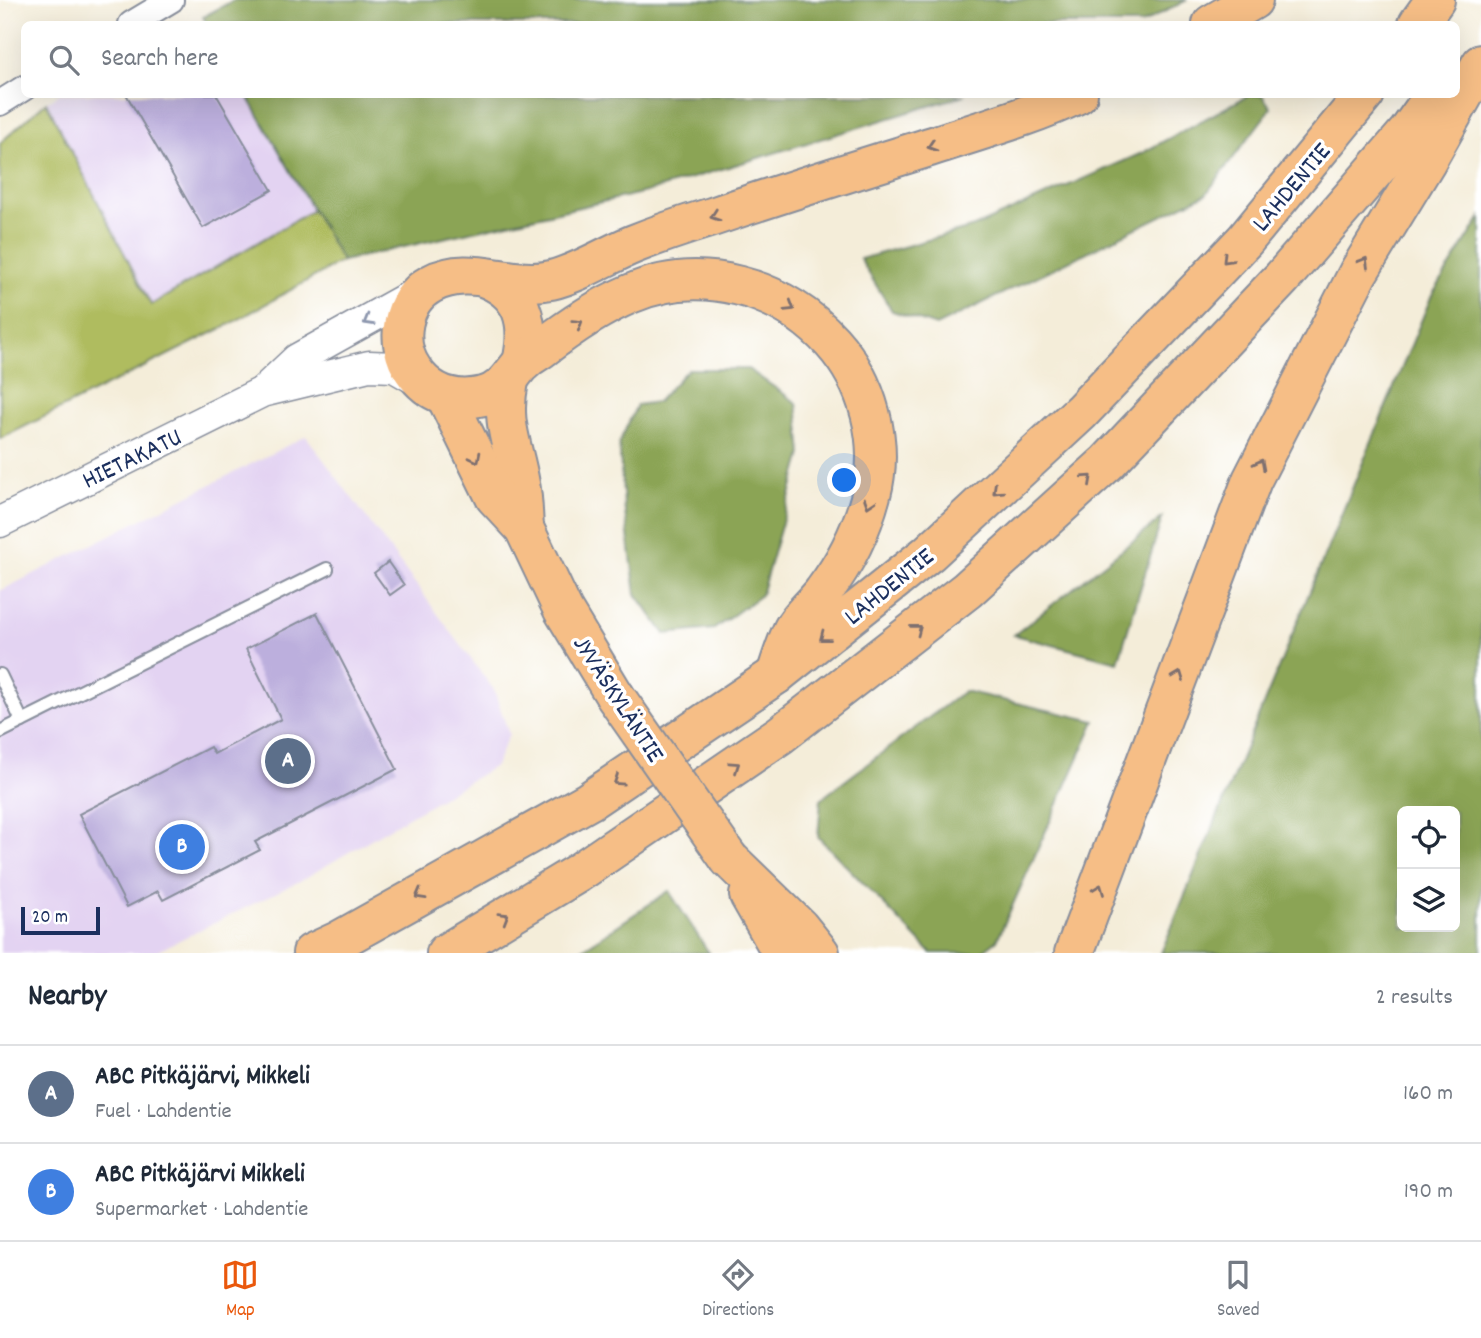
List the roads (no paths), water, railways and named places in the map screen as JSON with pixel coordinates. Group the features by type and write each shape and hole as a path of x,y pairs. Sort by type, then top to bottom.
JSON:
{"highway":[{"path":"1217,21 1252,0"},
{"path":"1420,21 1435,0"},
{"path":"1460,62 1481,33"},
{"path":"1074,953 1252,480 1358,272 1427,160 1481,64"},
{"path":"776,675 794,626 824,591 848,553 862,525 873,492 876,462 873,425 864,391 849,361 829,338 800,313 773,297 740,285 705,280 663,284 631,293 572,327 490,394 468,399 434,390 406,360 401,333 409,307 427,286 452,275 475,275 528,283 554,279 636,243 996,125 1067,98"},
{"name":"LAHDENTIE","path":"312,953 338,942 589,800 776,675 929,553 1081,412 1245,240 1362,98"},
{"name":"LAHDENTIE","path":"446,953 578,873 780,735 967,590 1108,461 1282,278 1408,132 1433,98"},
{"path":"475,275 497,282 514,297 524,318 527,341 516,372"},
{"name":"JYVÄSKYLÄNTIE","path":"516,372 505,402 505,422 520,485 524,528"},
{"name":"JYVÄSKYLÄNTIE","path":"434,390 495,497 524,528 563,610 615,696 729,859 782,953"},
{"name":"JYVÄSKYLÄNTIE","path":"729,859 799,927 820,953"}],"street":[{"path":"136,21 171,0"},
{"path":"0,103 21,90"},
{"name":"HIETAKATU","path":"262,392 297,359 427,286"},
{"name":"HIETAKATU","path":"0,522 262,392 369,366 394,367 434,390"}],"lane":[{"path":"0,732 327,569"},
{"path":"0,675 22,720"}],"place":[{"name":"ABC Pitkäjärvi, Mikkeli","path":"288,761"},
{"name":"ABC Pitkäjärvi Mikkeli","path":"182,847"}]}
